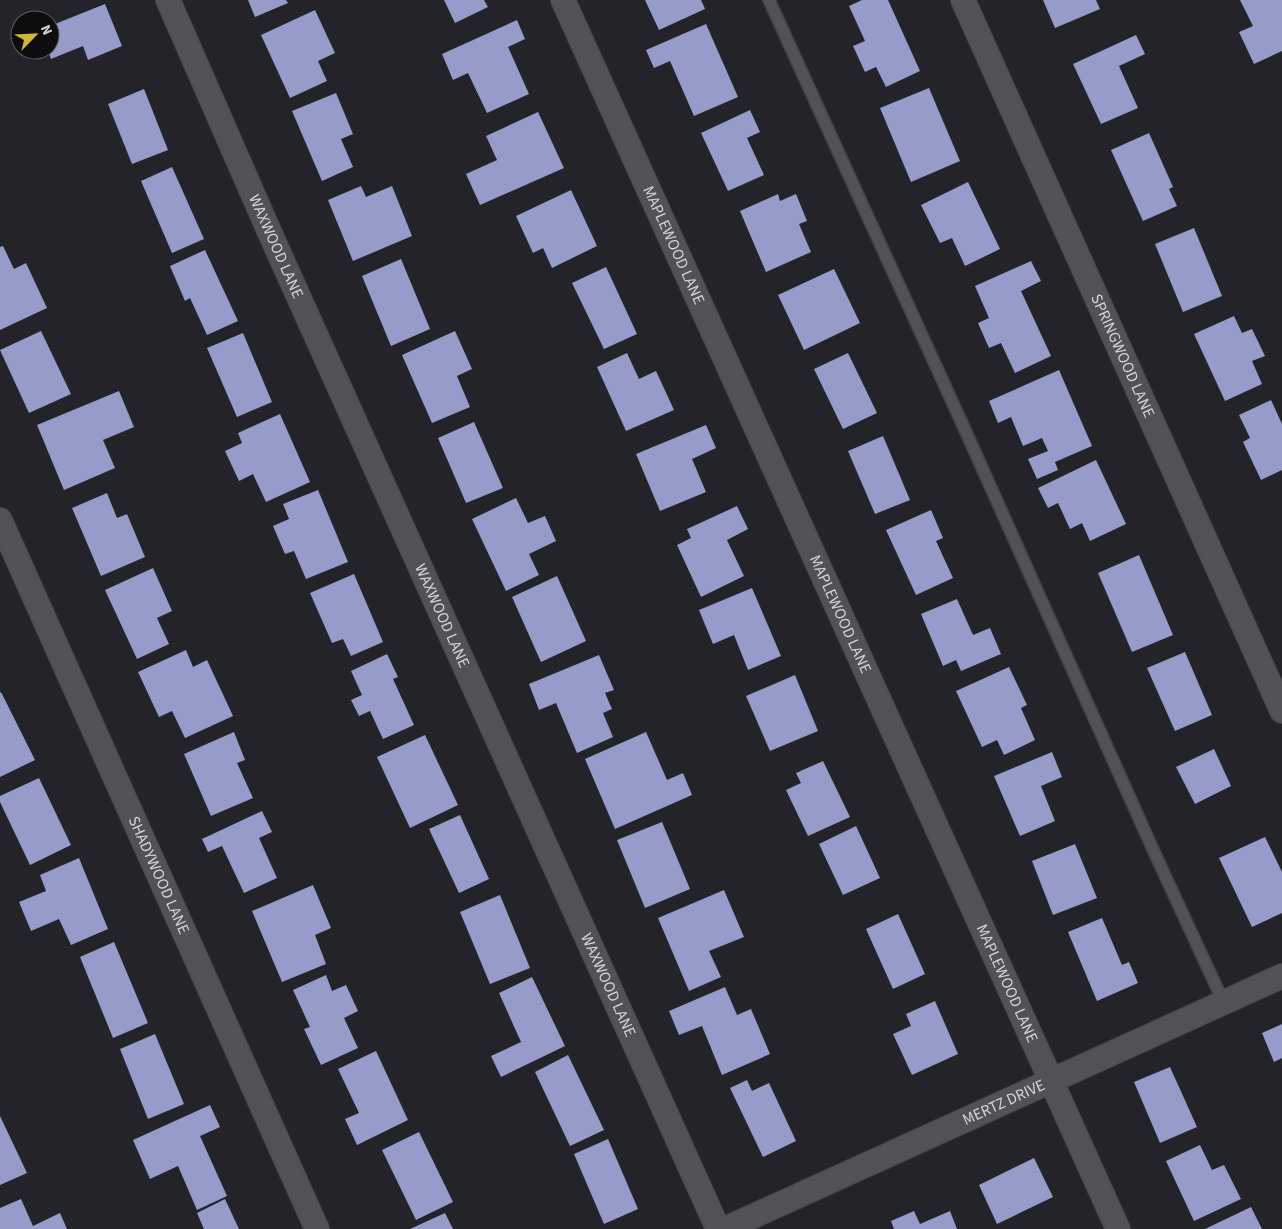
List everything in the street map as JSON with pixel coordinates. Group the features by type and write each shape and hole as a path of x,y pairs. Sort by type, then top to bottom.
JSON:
{"street":[{"name":"WAXWOOD LANE","path":"168,0 269,232 718,1229"},
{"name":"MAPLEWOOD LANE","path":"563,0 1118,1229"},
{"name":"SPRINGWOOD LANE","path":"962,0 1282,711"},
{"name":"SHADYWOOD LANE","path":"0,520 317,1229"},
{"name":"MERTZ DRIVE","path":"725,1229 1282,976"}],"lane":[{"path":"769,0 1224,1003"}],"building":[{"path":"248,0 286,0 288,3 255,17"},
{"path":"444,0 484,0 488,7 455,23"},
{"path":"645,0 701,0 705,9 659,30"},
{"path":"862,0 888,0 920,71 886,87 876,67 865,72 853,46 865,41 849,6"},
{"path":"1043,0 1096,0 1100,9 1055,28"},
{"path":"1240,0 1282,0 1282,51 1254,64 1239,32 1253,26"},
{"path":"105,4 122,46 88,60 83,46 60,55 60,22"},
{"path":"315,10 335,53 318,61 327,81 290,98 261,35"},
{"path":"517,20 525,39 508,47 529,94 487,113 468,73 453,80 442,54"},
{"path":"706,24 738,97 694,116 670,61 654,68 646,50"},
{"path":"1136,35 1145,54 1119,66 1138,108 1101,124 1073,64"},
{"path":"929,88 960,161 911,182 880,108"},
{"path":"144,89 168,150 132,164 108,104"},
{"path":"336,93 353,134 341,139 353,167 322,181 292,111"},
{"path":"750,110 760,132 747,138 764,175 728,191 701,133"},
{"path":"538,112 564,168 480,205 466,174 497,160 486,136"},
{"path":"1149,133 1173,187 1169,189 1177,206 1143,221 1111,150"},
{"path":"172,167 204,239 172,253 141,181"},
{"path":"968,182 1000,249 965,266 952,238 940,243 921,205"},
{"path":"361,186 366,197 392,186 412,236 353,261 328,200"},
{"path":"571,190 597,246 552,268 543,248 533,253 516,216"},
{"path":"778,194 780,201 796,194 807,221 799,224 811,252 766,272 740,211"},
{"path":"1194,228 1222,296 1183,312 1155,244"},
{"path":"3,246 14,269 26,263 47,308 0,330 0,247"},
{"path":"205,250 238,321 207,335 190,298 185,301 170,266"},
{"path":"401,259 430,329 391,346 362,276"},
{"path":"1031,261 1041,281 1021,291 1051,356 1015,373 1001,343 989,348 978,323 989,318 975,286"},
{"path":"606,267 637,334 604,349 572,283"},
{"path":"834,269 860,323 804,350 778,295"},
{"path":"1234,316 1242,333 1252,329 1265,356 1252,361 1262,384 1225,401 1194,334"},
{"path":"41,331 71,394 29,413 0,350"},
{"path":"455,331 472,369 457,376 470,407 432,423 402,355"},
{"path":"243,333 272,402 237,417 207,348"},
{"path":"627,353 639,379 656,371 674,410 626,431 597,367"},
{"path":"848,353 877,413 843,429 814,369"},
{"path":"1059,370 1092,446 1055,462 1058,470 1037,479 1028,459 1048,451 1042,438 1023,446 1011,417 998,423 989,401"},
{"path":"119,391 134,427 103,440 115,468 64,490 37,425"},
{"path":"1271,400 1282,424 1282,470 1261,480 1243,442 1250,438 1239,415"},
{"path":"280,414 310,482 266,502 253,474 239,481 225,451 242,443 238,433"},
{"path":"474,422 503,488 466,503 438,438"},
{"path":"706,425 716,448 692,459 706,492 660,511 636,454"},
{"path":"883,436 910,500 875,514 848,451"},
{"path":"1096,460 1126,524 1090,541 1082,523 1070,529 1058,503 1048,508 1038,488"},
{"path":"318,490 348,562 306,579 294,551 285,554 273,526 289,519 283,504"},
{"path":"107,493 117,518 127,514 145,557 101,576 72,508"},
{"path":"516,498 528,523 545,516 556,541 529,554 539,575 506,591 472,519"},
{"path":"737,506 748,529 727,540 744,576 701,597 677,545 691,538 687,529"},
{"path":"931,510 943,538 936,541 953,578 916,595 886,530"},
{"path":"1139,555 1173,635 1132,652 1098,573"},
{"path":"153,568 172,611 157,618 169,644 137,659 105,590"},
{"path":"354,574 383,642 351,656 343,639 332,643 310,593"},
{"path":"557,576 586,641 541,662 512,597"},
{"path":"752,588 781,656 748,670 734,635 713,644 699,610"},
{"path":"957,599 973,635 990,628 1001,654 961,671 956,660 943,666 921,614"},
{"path":"186,650 193,667 207,660 233,716 185,738 172,711 159,717 138,672"},
{"path":"1185,652 1212,715 1175,731 1147,668"},
{"path":"387,654 398,677 393,679 414,725 383,739 370,711 359,716 351,700 362,695 351,671"},
{"path":"599,655 614,690 605,693 612,709 603,713 613,737 577,753 556,703 539,710 529,684"},
{"path":"1009,667 1027,705 1021,708 1035,740 1004,755 997,740 982,747 956,691"},
{"path":"795,675 818,731 770,751 746,696"},
{"path":"0,693 35,760 0,777"},
{"path":"234,732 245,760 237,763 253,798 211,816 184,754"},
{"path":"646,732 667,780 683,773 692,795 615,829 585,759"},
{"path":"425,735 458,805 410,828 377,757"},
{"path":"1214,749 1231,786 1195,804 1176,767"},
{"path":"1052,752 1062,777 1041,786 1055,821 1020,836 994,776"},
{"path":"823,761 850,817 808,836 786,790 801,783 796,773"},
{"path":"39,778 71,845 30,865 0,802 0,796"},
{"path":"262,811 272,832 259,838 277,878 244,893 222,846 208,852 202,839"},
{"path":"460,815 489,879 459,893 429,829"},
{"path":"662,822 690,889 645,908 617,840"},
{"path":"856,826 880,878 843,895 819,844"},
{"path":"1265,837 1282,872 1282,913 1252,927 1219,858"},
{"path":"1075,844 1097,898 1053,915 1032,861"},
{"path":"79,858 108,929 71,945 59,919 31,931 19,902 46,891 40,875"},
{"path":"313,885 331,928 315,935 326,964 282,982 252,911"},
{"path":"724,890 744,937 709,951 721,977 689,991 658,918"},
{"path":"500,895 530,968 490,984 460,912"},
{"path":"898,914 925,974 893,989 866,929"},
{"path":"1102,918 1122,965 1129,962 1138,983 1097,1001 1068,932"},
{"path":"114,942 148,1023 113,1038 80,957"},
{"path":"326,975 332,991 346,985 358,1011 344,1018 358,1048 321,1065 304,1029 310,1027 293,990"},
{"path":"532,977 565,1046 501,1077 491,1056 521,1042 499,993"},
{"path":"725,987 737,1015 751,1009 770,1054 722,1075 702,1026 679,1035 669,1011"},
{"path":"935,1001 958,1054 912,1075 893,1034 911,1026 906,1014"},
{"path":"1282,1024 1282,1058 1274,1062 1262,1033"},
{"path":"155,1034 184,1104 148,1119 120,1049"},
{"path":"376,1051 408,1120 357,1145 345,1119 359,1113 338,1069"},
{"path":"568,1055 604,1130 570,1146 535,1072"},
{"path":"1170,1067 1197,1127 1160,1143 1134,1082"},
{"path":"747,1080 752,1091 769,1083 796,1141 763,1157 730,1088"},
{"path":"210,1105 220,1127 200,1136 227,1196 197,1210 178,1166 150,1179 133,1140"},
{"path":"0,1116 27,1173 0,1185"},
{"path":"419,1132 453,1202 416,1220 382,1150"},
{"path":"608,1139 638,1209 604,1224 574,1154"},
{"path":"1200,1145 1212,1170 1224,1165 1241,1199 1194,1221 1166,1161"},
{"path":"1034,1158 1053,1197 997,1224 979,1185"},
{"path":"21,1199 33,1226 60,1213 67,1229 0,1229 0,1208"},
{"path":"225,1199 239,1229 204,1229 197,1213"},
{"path":"1251,1207 1262,1229 1205,1229"},
{"path":"914,1211 920,1224 950,1211 957,1229 894,1229 891,1221"},
{"path":"445,1213 453,1229 410,1229"}]}
